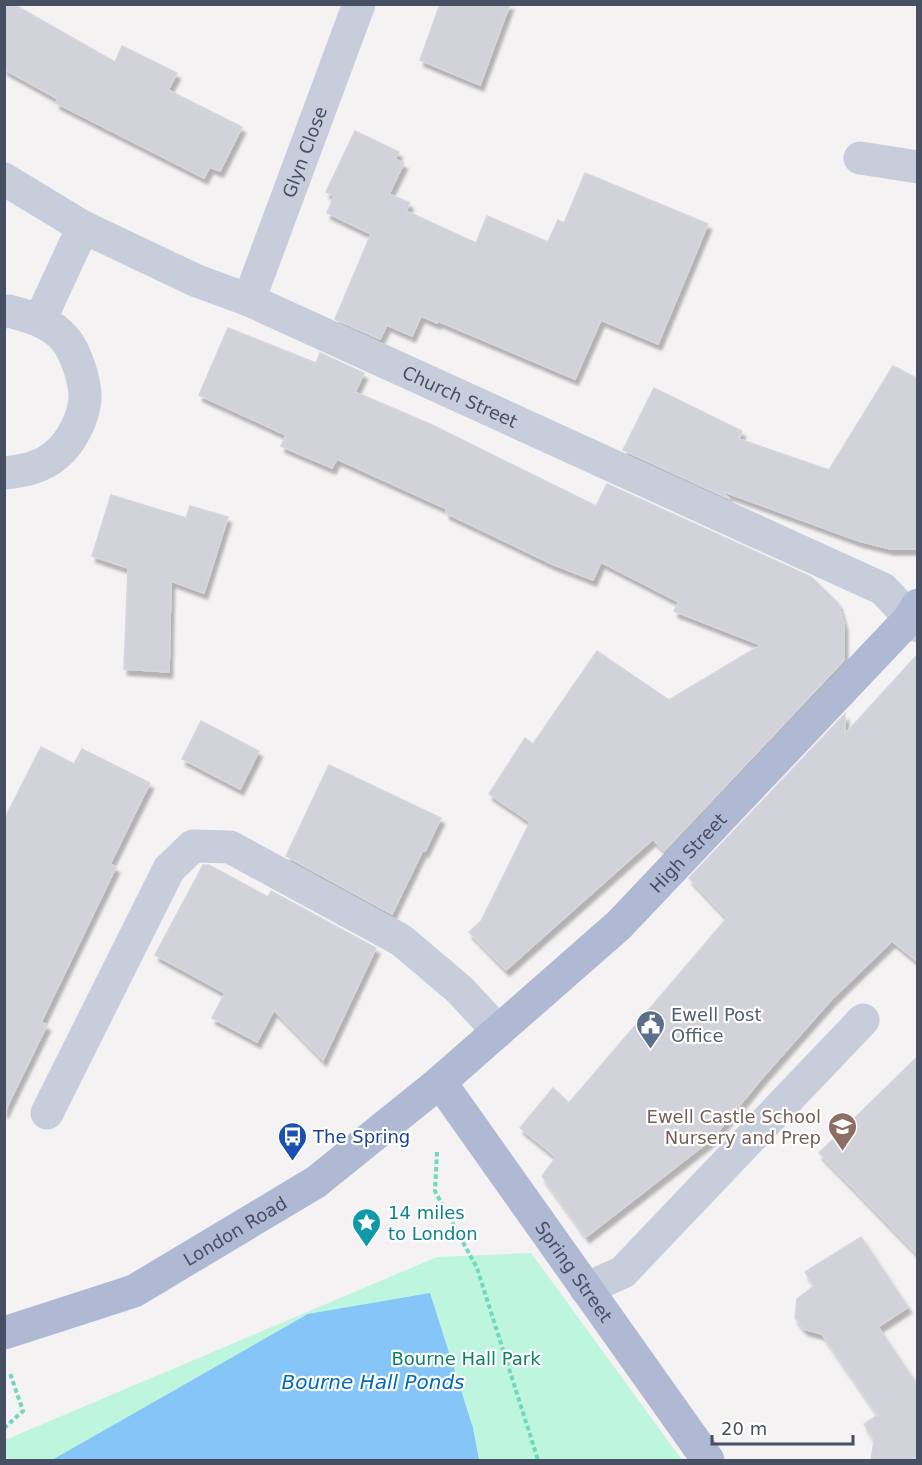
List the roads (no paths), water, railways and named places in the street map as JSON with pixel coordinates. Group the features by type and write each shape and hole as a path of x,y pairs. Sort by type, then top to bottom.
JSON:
{"main road":[{"name":"High Street","path":"440,1083 619,925 915,617"},
{"name":"Spring Street","path":"440,1083 708,1461"},
{"name":"London Road","path":"4,1334 134,1291 197,1255 316,1182 440,1083"}],"street":[{"name":"Glyn Close","path":"249,300 359,4"},
{"path":"860,158 918,167"},
{"name":"Church Street","path":"4,179 83,227 197,281 249,300 883,590 915,617"},
{"path":"40,320 83,227"},
{"path":"4,312 40,320 66,340 80,367 85,399 76,430 56,455 28,470 4,473"},
{"path":"47,1113 169,869 193,846 230,847 400,940 460,990 498,1031"},
{"path":"586,1289 623,1272 863,1020"}],"water":[{"name":"Bourne Hall Ponds","path":"430,1293 473,1428 479,1460 52,1460 308,1314"}],"place":[{"name":"Ewell Post Office","path":"650,1050"},
{"name":"Ewell Castle School Nursery and Prep","path":"842,1152"},
{"name":"The Spring","path":"292,1162"},
{"name":"14 miles to London","path":"367,1248"}],"park label":[{"name":"Bourne Hall Park","path":"466,1358"}]}
